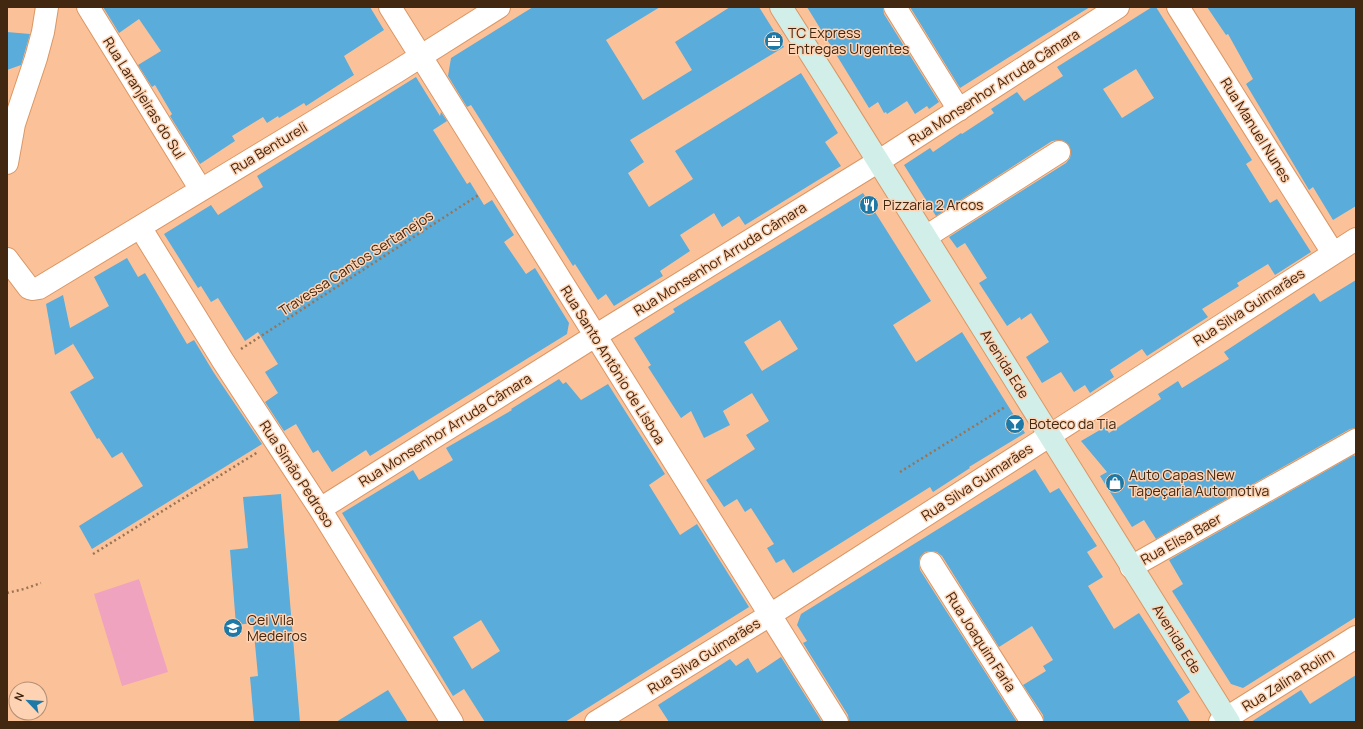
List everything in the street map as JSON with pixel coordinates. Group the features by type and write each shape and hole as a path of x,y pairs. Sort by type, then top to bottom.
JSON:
{"main road":[{"name":"Avenida Ede","path":"781,7 879,160 1225,721"}],"street":[{"path":"7,163 14,124 28,86 43,32 47,7"},
{"name":"Rua Laranjeiras do Sul","path":"88,7 201,190"},
{"name":"Rua Santo Antônio de Lisboa","path":"390,7 837,722"},
{"name":"Rua Bentureli","path":"7,259 29,288 39,288 420,57 499,7"},
{"path":"895,7 959,110"},
{"name":"Rua Monsenhor Arruda Câmara","path":"320,509 959,110 1118,7"},
{"name":"Rua Manuel Nunes","path":"1178,7 1333,253"},
{"path":"7,94 28,86"},
{"path":"926,236 1059,152"},
{"name":"Rua Simão Pedroso","path":"140,227 223,361 320,509 452,722"},
{"name":"Rua Silva Guimarães","path":"596,722 770,616 1356,239"},
{"name":"Rua Elisa Baer","path":"1131,567 1356,440"},
{"name":"Rua Joaquim Faria","path":"931,563 1032,722"},
{"name":"Rua Zalina Rolim","path":"1225,721 1356,637"}],"path":[{"name":"Travessa Cantos Sertanejos","path":"223,361 499,181"},
{"path":"900,472 1024,395"},
{"path":"93,554 276,441"},
{"path":"7,593 41,583"}],"shaded area":[{"path":"139,579 168,672 122,686 94,594"}],"building":[{"path":"103,7 370,7 384,30 344,56 354,75 306,106 304,103 279,118 278,116 267,123 263,117 232,136 235,141 200,164 170,116 172,114 155,85 152,87 138,65 161,51 139,19 119,33"},
{"path":"533,7 660,7 606,40 643,100 692,70 675,42 730,7 759,7 784,47 630,140 644,162 628,173 649,207 693,179 675,151 801,73 838,133 825,142 841,166 745,225 739,216 722,227 714,213 680,235 690,251 660,271 663,276 614,306 606,294 598,300 575,264 573,266 471,105 467,107 448,76 451,58"},
{"path":"807,7 883,7 884,14 939,102 929,109 927,106 915,114 907,101 887,114 886,112 884,113 878,102 869,108"},
{"path":"910,7 1090,7 960,88"},
{"path":"1152,7 1156,7 1252,160 1246,164 1270,203 1277,199 1311,252 1275,275 1268,264 1237,283 1239,286 1202,309 1208,317 1147,356 1142,349 1110,370 1114,377 1090,393 1085,385 1074,392 1061,372 1042,383 1026,357 1049,342 1031,313 1021,320 1020,317 1007,326 979,283 987,278 965,243 957,248 949,237 1066,163 1070,158 1071,152 1069,145 1064,141 1052,141 936,216 904,165 930,148 933,152 961,133 962,134 994,113 991,109 1017,92 1024,101 1063,76 1057,67","holes":["1136,69 1154,98 1122,118 1103,89"]},
{"path":"1207,7 1356,7 1356,206 1333,220 1313,187 1309,190 1246,84 1253,79 1228,34 1226,35"},
{"path":"7,32 30,34 21,65 7,70"},
{"path":"416,77 440,116 441,112 447,121 433,130 467,184 470,182 484,205 492,200 514,235 504,242 526,274 535,268 569,323 567,334 370,456 366,450 332,472 318,450 313,453 296,424 284,431 265,402 278,393 265,372 278,364 258,332 245,341 218,298 211,302 201,286 198,288 164,234 211,205 218,215 263,187 257,176"},
{"path":"863,193 931,301 893,325 916,362 962,332 1025,433 969,467 970,468 933,492 930,487 793,573 784,559 776,563 767,548 774,544 751,508 745,512 737,499 724,507 706,480 755,449 746,435 769,421 752,393 723,411 730,425 704,438 691,411 681,418 648,367 651,365 634,338 675,312 673,309","holes":["780,320 798,349 762,371 744,342"]},
{"path":"127,258 138,277 145,273 187,344 194,340 214,373 262,444 92,549 79,526 143,486 122,452 112,458 99,438 97,439 70,392 94,378 72,342 73,344 55,355 46,304 63,295 70,328 109,306 94,277"},
{"path":"1356,280 1356,428 1350,429 1156,539 1144,520 1132,527 1100,476 1107,472 1081,441 1105,427 1109,433 1161,399 1158,394 1178,381 1182,388 1229,359 1224,352 1314,293 1320,302"},
{"path":"559,379 563,384 566,382 581,400 608,384 665,474 649,485 680,535 697,524 749,607 565,722 485,722 464,689 453,696 342,513 413,470 419,480 453,460 446,448 512,410 511,409","holes":["481,620 500,651 472,669 453,637"]},
{"path":"1354,455 1356,458 1356,617 1243,688 1231,684 1172,591 1183,584 1169,560"},
{"path":"1035,469 1050,493 1059,488 1097,546 1087,552 1103,577 1088,586 1114,629 1139,613 1190,692 1177,701 1190,722 1044,722 1043,715 1023,685 1046,671 1043,666 1053,660 1032,626 999,647 942,556 937,552 931,551 925,552 920,557 920,570 1017,722 849,722 848,715 803,643 807,641 797,625 801,614"},
{"path":"281,494 300,722 254,722 250,677 258,676 253,623 236,625 230,550 248,548 243,497"},
{"path":"781,657 822,722 669,722 658,705 730,659 736,666 748,658 757,673"},
{"path":"1356,675 1356,722 1251,722 1301,690 1310,704"},
{"path":"388,690 408,722 336,722"}],"place":[{"name":"TC Express Entregas Urgentes","path":"774,41"},
{"name":"Pizzaria 2 Arcos","path":"869,205"},
{"name":"Boteco da Tia","path":"1015,424"},
{"name":"Auto Capas New Tapeçaria Automotiva","path":"1115,483"},
{"name":"Cei Vila Medeiros","path":"233,628"}]}
